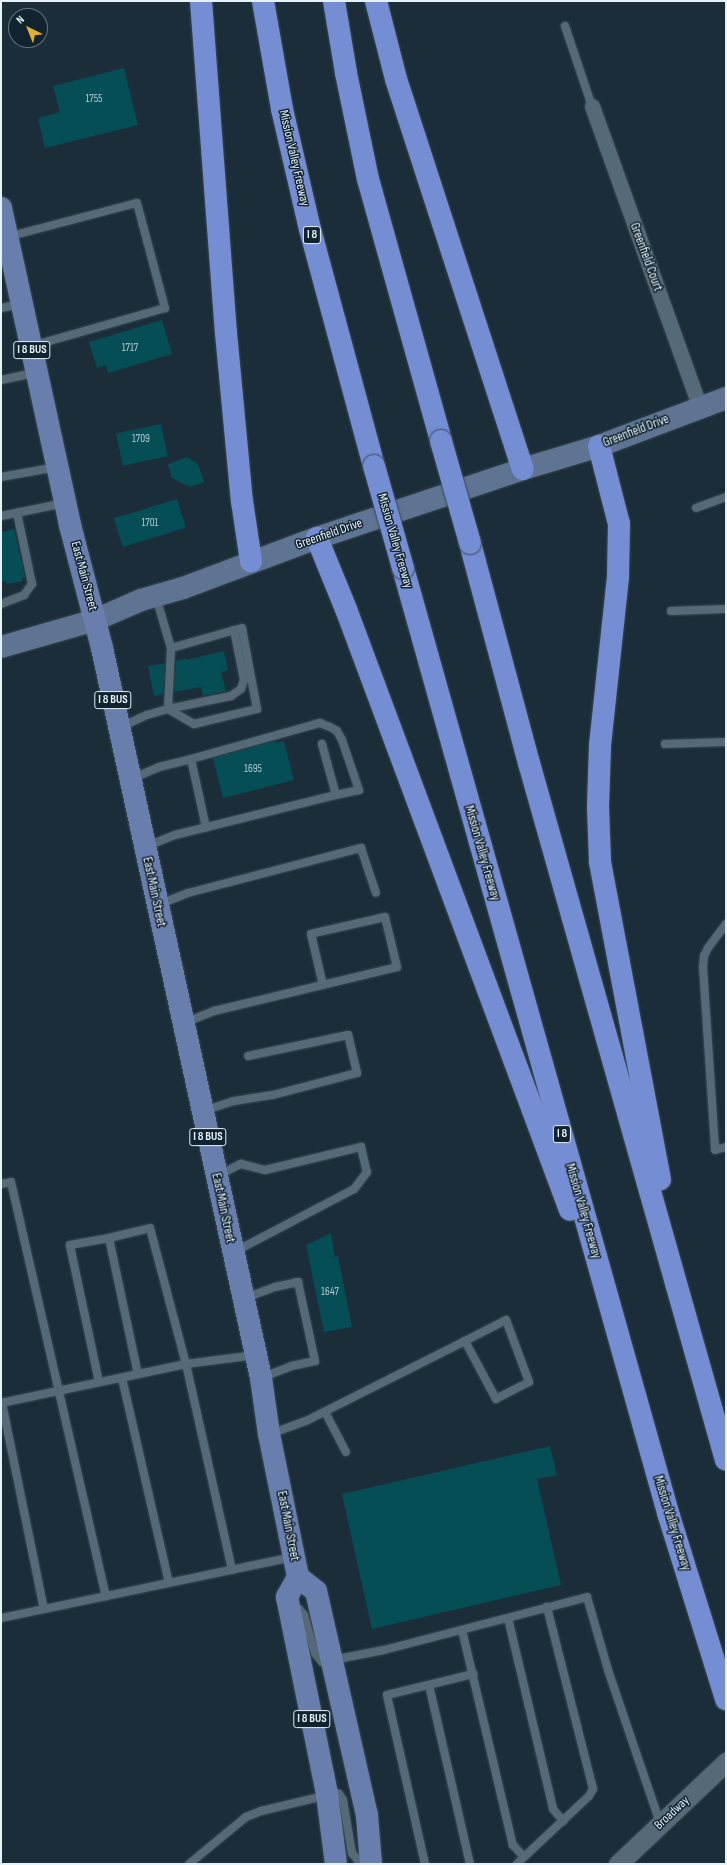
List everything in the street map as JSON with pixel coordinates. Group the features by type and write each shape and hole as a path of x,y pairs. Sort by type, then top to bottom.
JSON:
{"highway":[{"path":"201,1 230,372 242,501 251,561"},
{"name":"Mission Valley Freeway","path":"263,1 282,109 310,229 374,466 669,1516 726,1698"},
{"path":"334,1 346,73 368,179 470,543 529,763 726,1460"},
{"path":"376,1 396,79 523,469"},
{"path":"599,446 619,524 618,577 600,746 598,807 600,862 651,1134 700,1368"},
{"path":"317,538 346,609 502,1032 621,1345"}],"main road":[{"name":"East Main Street","path":"3,220 66,503 95,620 261,1378 269,1434 296,1567 287,1597 327,1794 336,1864"},
{"name":"Greenfield Drive","path":"1,647 95,620 141,600 183,588 251,561 523,469 599,446 726,398"},
{"name":"East Main Street","path":"296,1567 316,1591 367,1816 371,1864"}],"street":[{"name":"Greenfield Court","path":"592,106 700,407"},
{"name":"Broadway","path":"618,1864 726,1762"}],"lane":[{"path":"565,26 592,106"},
{"path":"3,220 137,203 165,308 32,347"},
{"path":"1,308 22,304"},
{"path":"1,380 37,373"},
{"path":"1,477 58,467"},
{"path":"696,508 726,497"},
{"path":"1,515 66,503"},
{"path":"1,604 24,595 32,584 18,513"},
{"path":"155,596 171,648 168,709"},
{"path":"671,611 726,608"},
{"path":"168,709 194,724 257,709 242,628 171,648"},
{"path":"119,728 147,715 168,709 231,696 242,689 244,680 234,630"},
{"path":"130,779 159,767 320,724 330,726 337,731 342,740 359,790 174,835 145,848"},
{"path":"665,744 726,742"},
{"path":"322,744 336,795"},
{"path":"191,759 206,828"},
{"path":"158,905 188,893 361,848 376,893"},
{"path":"183,1023 214,1011 397,967 385,917 311,934 322,985"},
{"path":"726,924 708,948 704,956 703,967 715,1150 726,1147"},
{"path":"202,1111 234,1101 273,1095 357,1073 348,1035 248,1056"},
{"path":"216,1176 241,1164 265,1170 361,1147 367,1172 354,1189 233,1253"},
{"path":"1,1184 11,1182 106,1596"},
{"path":"99,1382 70,1245 109,1238 150,1228 186,1364 232,1570"},
{"path":"109,1238 138,1374"},
{"path":"244,1299 275,1287 298,1282 315,1361 292,1366 261,1378"},
{"path":"269,1434 308,1420 325,1412 506,1320 529,1382 496,1399 465,1341"},
{"path":"44,1609 2,1403 186,1364 256,1355"},
{"path":"122,1378 169,1583"},
{"path":"325,1412 346,1452"},
{"path":"1,1618 232,1570 296,1567"},
{"path":"288,1603 299,1609 304,1615 318,1658 322,1662 384,1650 587,1596 609,1673 661,1824"},
{"path":"517,1864 589,1796 593,1789 547,1607"},
{"path":"508,1618 553,1809 563,1821"},
{"path":"462,1630 513,1845 524,1857"},
{"path":"425,1864 387,1695 473,1674"},
{"path":"429,1685 470,1864"},
{"path":"189,1864 246,1818 261,1811 327,1794 339,1794 343,1800 350,1849 354,1857 361,1864"}],"building":[{"path":"124,68 138,125 45,148 38,118 60,112 53,86"},
{"path":"162,320 172,354 108,373 106,365 97,368 89,342"},
{"path":"161,424 168,456 123,466 116,434"},
{"path":"187,457 198,464 204,482 190,487 172,478 168,464"},
{"path":"177,499 186,528 123,547 114,518"},
{"path":"14,529 25,577 22,578 23,581 7,584 6,581 1,582 1,532"},
{"path":"224,651 228,670 221,672 226,691 203,696 201,687 174,692 176,661"},
{"path":"165,663 163,694 154,696 148,666"},
{"path":"275,741 275,743 284,741 294,780 223,798 213,758"},
{"path":"331,1233 335,1257 338,1256 352,1327 324,1332 306,1245"},
{"path":"550,1446 557,1475 537,1479 561,1585 372,1629 342,1494"}]}
